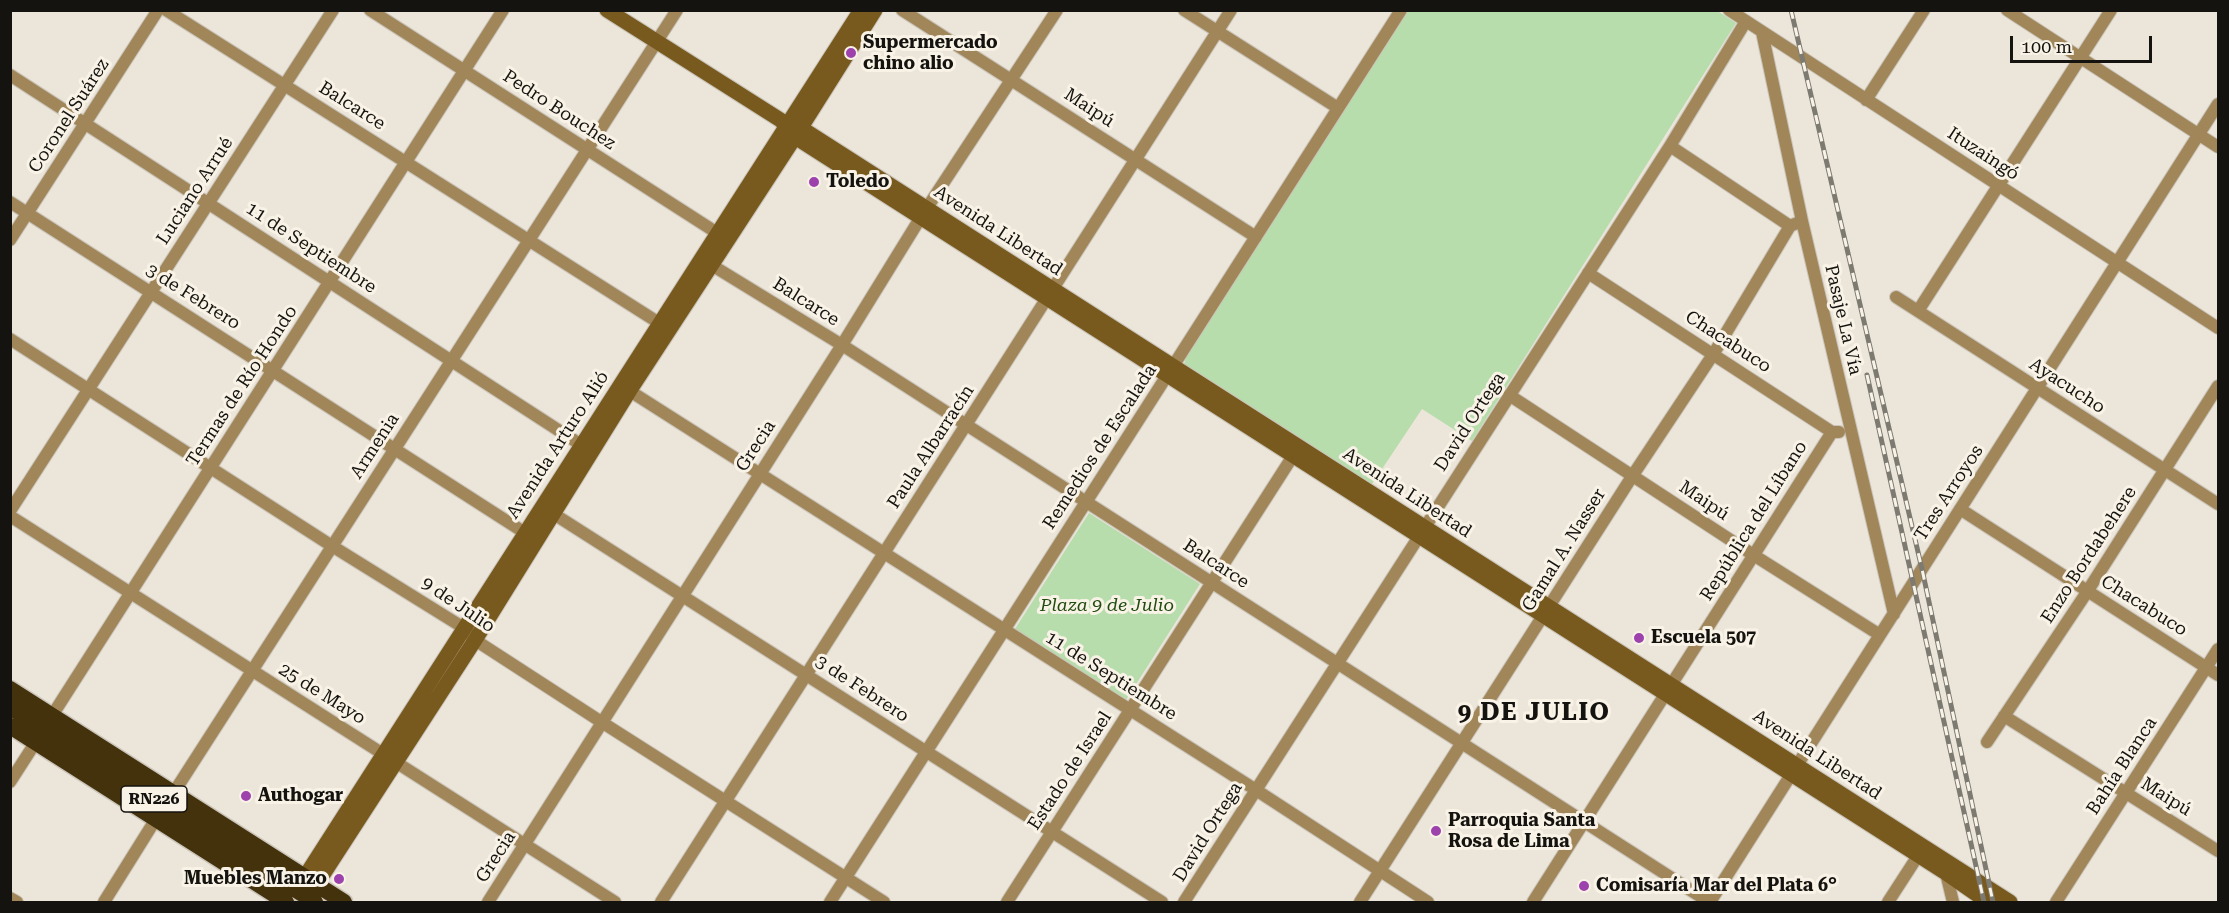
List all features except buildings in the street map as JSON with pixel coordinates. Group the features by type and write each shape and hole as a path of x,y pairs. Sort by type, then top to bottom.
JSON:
{"highway":[{"path":"10,689 44,729 303,895 344,903"},
{"path":"10,707 303,895"},
{"path":"10,726 44,729"}],"main road":[{"name":"Avenida Libertad","path":"607,10 1921,851 2010,903"},
{"name":"Avenida Arturo Alió","path":"390,758 475,640 531,536 707,262 861,10"},
{"name":"Avenida Arturo Alió","path":"791,127 875,10"},
{"name":"Avenida Arturo Alió","path":"303,895 390,758 464,628 531,536"},
{"name":"Avenida Libertad","path":"1921,851 1946,873 1988,903"}],"street":[{"name":"Coronel Suárez","path":"10,240 158,10"},
{"name":"Balcarce","path":"166,10 665,326"},
{"name":"Luciano Arrué","path":"10,513 333,10"},
{"name":"Pedro Bouchez","path":"370,10 723,236"},
{"name":"Termas de Río Hondo","path":"10,782 503,10"},
{"name":"Armenia","path":"104,903 677,10"},
{"name":"Maipú","path":"902,10 1256,237"},
{"name":"Grecia","path":"488,903 924,213 1057,10"},
{"path":"1184,10 1338,108"},
{"name":"Paula Albarracín","path":"661,903 1231,10"},
{"name":"Remedios de Escalada","path":"830,903 1401,10"},
{"name":"Ituzaingó","path":"1729,10 2218,328"},
{"path":"1866,100 1924,10"},
{"path":"2007,10 2218,147"},
{"path":"1918,311 2111,10"},
{"name":"David Ortega","path":"1184,903 1670,146 1746,21"},
{"name":"Pasaje La Vía","path":"1762,32 1796,223 1850,430 1894,614"},
{"name":"11 de Septiembre","path":"10,75 587,449"},
{"name":"Tres Arroyos","path":"1709,903 2218,104"},
{"path":"1670,146 1796,223"},
{"name":"3 de Febrero","path":"10,202 531,536"},
{"name":"Gamal A. Nasser","path":"1360,903 1796,223"},
{"name":"Balcarce","path":"707,262 842,345 1709,903"},
{"name":"Chacabuco","path":"1588,273 1832,432"},
{"name":"Ayacucho","path":"1896,297 2218,504"},
{"name":"9 de Julio","path":"10,339 464,628 475,640 884,903"},
{"name":"Enzo Bordabehere","path":"1987,742 2087,592 2218,386"},
{"name":"11 de Septiembre","path":"626,388 1256,789 1428,903"},
{"name":"Maipú","path":"1509,395 1880,635"},
{"path":"1832,432 1850,430"},
{"name":"República del Líbano","path":"1533,903 1832,432"},
{"name":"Estado de Israel","path":"1008,903 1296,451"},
{"name":"Chacabuco","path":"1960,509 2218,675"},
{"name":"3 de Febrero","path":"547,510 1162,903"},
{"name":"25 de Mayo","path":"10,513 615,903"},
{"name":"Bahía Blanca","path":"2056,903 2218,649"},
{"name":"Maipú","path":"2004,716 2218,851"},
{"path":"1888,903 1921,851"},
{"path":"1946,873 1953,903"},
{"path":"10,898 17,903"}],"green space":[{"path":"1716,10 1736,23 1472,441 1422,409 1370,487 1184,366 1186,356 1408,11"},
{"name":"Plaza 9 de Julio","path":"1089,513 1200,584 1126,700 1015,629"}],"railway":[{"path":"1791,10 1922,569 1993,902"},
{"path":"1867,375 1984,902"}],"place":[{"name":"Supermercado chino alio","path":"851,53"},
{"name":"Toledo","path":"814,182"},
{"name":"Escuela 507","path":"1639,638"},
{"name":"Authogar","path":"246,796"},
{"name":"Parroquia Santa Rosa de Lima","path":"1436,831"},
{"name":"Muebles Manzo","path":"339,879"},
{"name":"Comisaría Mar del Plata 6°","path":"1584,886"}],"district":[{"name":"9 DE JULIO","path":"1534,713"}]}
